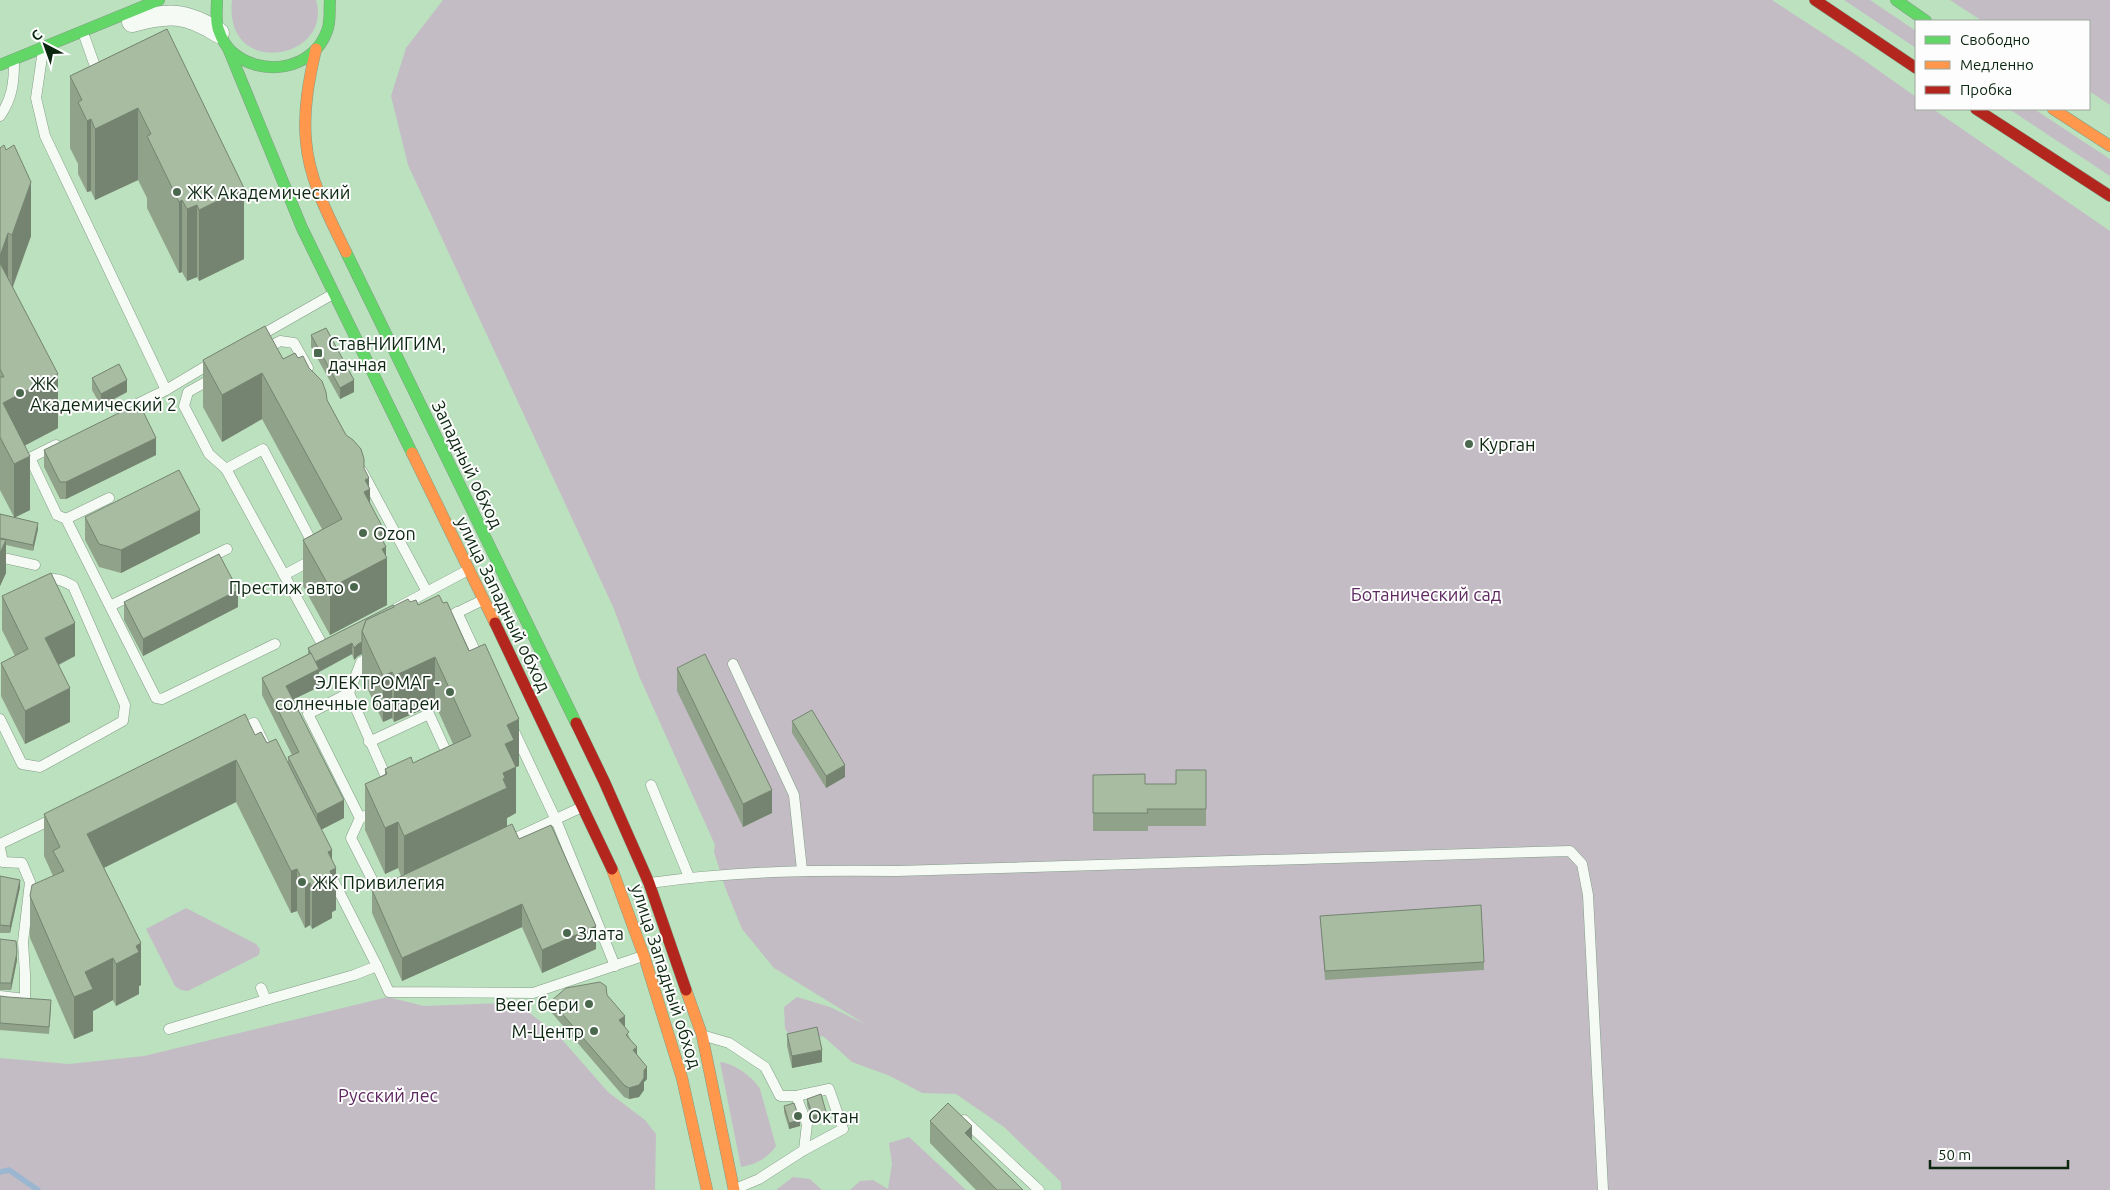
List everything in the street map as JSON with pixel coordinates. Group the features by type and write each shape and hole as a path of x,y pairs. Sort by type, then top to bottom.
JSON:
{"main road":[{"path":"0,65 44,47 76,38 158,0"},
{"name":"улица Западный обход","path":"217,0 215,12 224,41 282,183 334,294 484,599 620,885 682,1078 707,1190"},
{"path":"224,41 243,61 262,68 282,68 301,62 316,49 327,33 331,14 330,0"},
{"path":"331,14 342,0"},
{"path":"1815,0 1915,67"},
{"path":"1896,0 1925,20"},
{"name":"Западный обход","path":"316,49 310,77 304,128 311,171 328,215 604,781 649,883"},
{"path":"1978,110 2110,196"},
{"path":"2055,110 2110,146"},
{"name":"улица Западный обход","path":"649,883 702,1035 734,1190"}],"street":[{"path":"76,38 158,15 178,15 203,23 224,41"}],"lane":[{"path":"76,38 96,69"},
{"path":"44,47 36,98 45,136 166,390"},
{"path":"0,116 9,104 14,80 14,59"},
{"path":"243,346 334,294"},
{"path":"255,355 280,342 294,342 312,377"},
{"path":"116,415 166,390 226,355"},
{"path":"221,373 188,392 184,406 209,454 226,469 323,646 340,637"},
{"path":"64,441 30,458 57,515 66,519 156,698 162,699 275,644"},
{"path":"226,469 263,449 319,556 284,575"},
{"path":"358,463 427,592"},
{"path":"66,519 109,498"},
{"path":"110,606 227,549"},
{"path":"0,557 36,565"},
{"path":"384,615 469,569"},
{"path":"0,719 22,764 40,767 123,721 126,705 73,586 62,580 50,578 33,587"},
{"path":"431,625 484,599"},
{"path":"457,612 483,666"},
{"path":"360,818 308,714 348,693 361,662 387,648"},
{"path":"733,664 794,795 802,870"},
{"path":"348,693 393,792"},
{"path":"369,742 429,714 453,766"},
{"path":"509,721 556,820 615,966"},
{"path":"232,732 254,722 271,757"},
{"path":"651,785 689,878"},
{"path":"501,845 583,807"},
{"path":"375,811 360,818 351,838 381,900 390,896"},
{"path":"0,996 25,998 26,974 19,942 30,882 22,863 1,862 0,846 63,814"},
{"path":"649,883 689,878 802,870 897,871 1570,851 1582,864 1588,894 1603,1190"},
{"path":"324,862 389,992 533,993 644,956"},
{"path":"169,1029 354,976 377,966"},
{"path":"261,988 266,1000"},
{"path":"702,1035 729,1043 766,1067 780,1096 796,1096 829,1089 844,1128 804,1150 759,1179 734,1190"},
{"path":"796,1096 807,1124 804,1150"},
{"path":"964,1120 1039,1190"}],"green space":[{"path":"232,0 316,0 317,21 309,37 295,47 277,52 259,51 244,42 234,25"},
{"name":"Ботанический сад","path":"443,0 1772,0 1861,58 1915,96 1915,110 1934,110 2110,231 2110,1190 1061,1190 1061,1182 1004,1127 956,1094 922,1093 890,1076 852,1062 823,1036 795,1042 785,1029 784,1007 797,997 830,1007 865,1024 774,968 742,929 725,887 714,852 715,845 639,676 614,609 408,165 391,96 406,48"},
{"path":"1844,0 1870,0 1915,30 1915,47"},
{"path":"1950,0 2110,0 2110,105 2090,92 2090,20 1980,20"},
{"path":"2011,110 2036,110 2110,159 2110,176"},
{"path":"186,908 256,944 260,949 259,955 188,991 181,990 175,986 146,929"},
{"name":"Русский лес","path":"388,997 424,1006 503,1003 527,1011 558,1035 608,1092 645,1120 656,1134 655,1190 0,1190 0,1058 69,1064 144,1056"},
{"path":"720,1062 743,1071 760,1089 776,1146 765,1158 746,1166 741,1167"},
{"path":"909,1137 966,1190 850,1190 860,1181 873,1180 888,1189 892,1164 889,1143"},
{"path":"793,1177 810,1179 822,1190 776,1190"}],"building":[{"path":"167,29 244,188 199,210 197,205 187,209 182,200 179,202 147,136 151,134 138,108 95,129 91,119 87,121 78,102 82,100 70,76"},
{"path":"4,145 6,150 14,145 31,182 12,235 8,233 0,256 0,148"},
{"path":"0,263 58,374 3,403 30,456 14,464 0,437 0,377 4,377 0,369"},
{"path":"265,326 283,359 295,353 298,358 303,356 309,368 322,381 327,400 346,435 361,449 364,468 369,478 365,480 370,489 364,492 384,530 379,533 386,547 382,549 387,558 330,588 303,540 342,519 262,373 222,395 203,360"},
{"path":"326,328 354,380 340,388 311,335"},
{"path":"119,364 127,380 101,394 92,378"},
{"path":"139,403 156,438 66,482 60,482 44,450"},
{"path":"179,470 200,510 121,550 99,544 85,517"},
{"path":"0,514 38,523 33,545 0,538"},
{"path":"0,539 6,540 0,553"},
{"path":"219,554 238,590 143,639 124,602"},
{"path":"51,573 75,623 45,638 70,688 25,711 1,663 28,649 2,596"},
{"path":"439,595 443,603 447,602 469,651 485,644 519,719 507,725 514,740 505,744 516,767 503,773 505,778 503,779 507,788 404,836 398,822 385,828 365,784 387,774 385,769 411,757 413,763 471,736 435,657 394,676 392,672 383,676 362,631 366,620 408,599 410,602 416,600 418,605"},
{"path":"393,605 394,607 366,620 362,631 362,642 354,648 352,643 315,662 308,648"},
{"path":"311,653 319,669 286,686 344,800 317,814 288,757 299,752 262,678"},
{"path":"705,654 772,790 743,804 677,668"},
{"path":"812,710 845,765 826,776 792,721"},
{"path":"245,714 255,735 261,732 267,743 276,739 332,850 328,852 336,868 330,871 332,876 312,887 310,883 305,886 297,869 291,871 236,760 87,834 141,943 136,946 139,952 116,964 113,958 85,972 93,989 74,997 30,896 32,885 64,871 53,851 60,847 44,814"},
{"path":"1176,770 1206,770 1206,809 1147,809 1148,813 1093,813 1093,775 1145,774 1145,784 1176,784"},
{"path":"512,824 519,839 551,825 596,926 542,950 522,904 402,958 372,890"},
{"path":"0,876 20,880 10,926 0,925"},
{"path":"1481,905 1484,962 1325,971 1320,916"},
{"path":"0,939 16,941 17,952 11,983 0,983"},
{"path":"600,982 606,986 607,995 625,1016 619,1020 629,1032 626,1035 637,1047 633,1050 647,1067 644,1070 644,1078 639,1085 629,1088 624,1085 551,1001 566,988"},
{"path":"0,996 51,1000 49,1027 0,1023"},
{"path":"817,1027 822,1050 792,1056 787,1034"},
{"path":"821,1094 826,1112 813,1116 807,1099"},
{"path":"794,1103 800,1120 789,1123 784,1106"},
{"path":"948,1103 972,1126 965,1133 1023,1190 997,1190 930,1121"}],"waterway":[{"path":"0,1172 9,1170 38,1190"}],"traffic: fast":[{"path":"0,65 159,0"},
{"path":"217,0 218,28 222,39 229,49 243,60 256,65 270,67 285,66 298,62 310,55 320,44 328,27 330,0"},
{"path":"1896,0 1925,20"},
{"path":"228,48 302,228 412,453"},
{"path":"346,252 576,723"}],"traffic: slow":[{"path":"316,49 306,106 305,129 308,156 315,184 346,252"},
{"path":"2055,110 2110,146"},
{"path":"412,453 495,623"},
{"path":"612,869 644,956 682,1078 707,1190"},
{"path":"686,990 702,1035 734,1190"}],"traffic: jam":[{"path":"1815,0 1915,67"},
{"path":"1978,110 2110,196"},
{"path":"495,623 612,869"},
{"path":"576,723 649,883 686,990"}],"place":[{"name":"ЖК Академический","path":"177,192"},
{"name":"СтавНИИГИМ, дачная","path":"318,353"},
{"name":"ЖК Академический 2","path":"20,393"},
{"name":"Курган","path":"1469,444"},
{"name":"Ozon","path":"363,533"},
{"name":"Престиж авто","path":"354,587"},
{"name":"ЭЛЕКТРОМАГ - солнечные батареи","path":"450,692"},
{"name":"ЖК Привилегия","path":"302,882"},
{"name":"Злата","path":"567,933"},
{"name":"Beer бери","path":"589,1004"},
{"name":"М-Центр","path":"594,1031"},
{"name":"Октан","path":"798,1116"}]}
